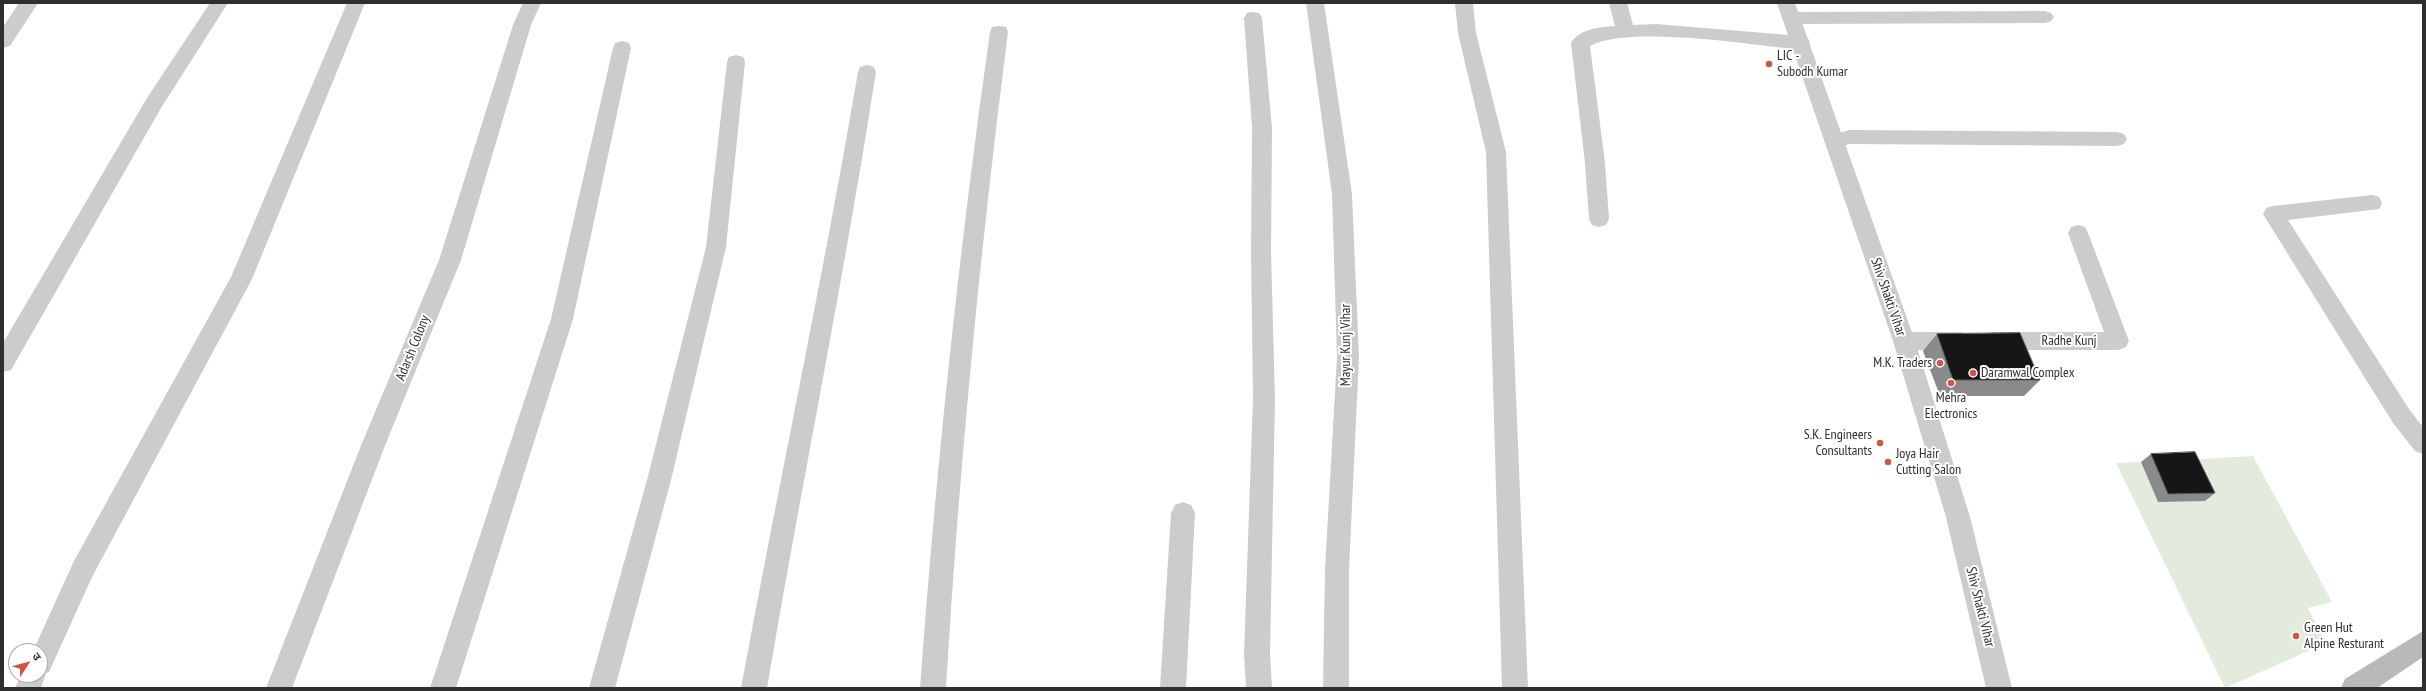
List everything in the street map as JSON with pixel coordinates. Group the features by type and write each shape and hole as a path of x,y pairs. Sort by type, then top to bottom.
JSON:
{"main road":[{"path":"2354,688 2423,643"}],"street":[{"path":"3,41 29,3"},
{"path":"3,363 154,103 219,3"},
{"path":"48,645 83,569 241,279 356,3"},
{"name":"Adarsh Colony","path":"279,688 374,443 450,260 522,26 532,3"},
{"name":"Mayur Kunj Vihar","path":"1315,3 1342,194 1348,357 1337,569 1336,688"},
{"path":"1464,3 1467,33 1496,152 1515,688"},
{"path":"1618,3 1626,32"},
{"path":"1788,11 2045,17"},
{"name":"Shiv Shakti Vihar","path":"1788,11 1801,43 1904,341 1958,517 1999,688"},
{"path":"1253,18 1262,128 1261,254 1264,398 1257,654 1259,688"},
{"path":"1599,219 1595,163 1580,44 1597,34 1656,30 1801,43"},
{"path":"933,688 944,524 974,219 999,32"},
{"path":"443,688 562,319 622,48"},
{"path":"602,688 658,480 716,246 736,62"},
{"path":"754,688 785,513 842,226 867,72"},
{"path":"1834,141 1850,137 2117,139"},
{"path":"2372,202 2274,214 2401,416 2423,444"},
{"name":"Radhe Kunj","path":"1904,341 2118,341 2078,233"},
{"path":"1173,688 1183,514"}],"shaded area":[{"path":"2253,456 2332,602 2308,608 2326,643 2225,688 2116,463 2141,462 2158,502 2185,460"}],"building":[{"path":"2020,333 2040,380 1953,380 1937,334"},
{"path":"2195,452 2215,493 2168,494 2151,454"}],"place":[{"name":"LIC - Subodh Kumar","path":"1769,64"},
{"name":"M.K. Traders","path":"1940,363"},
{"name":"Daramwal Complex","path":"1973,373"},
{"name":"Mehra Electronics","path":"1951,383"},
{"name":"S.K. Engineers Consultants","path":"1880,443"},
{"name":"Joya Hair Cutting Salon","path":"1888,462"},
{"name":"Green Hut Alpine Resturant","path":"2296,636"}]}
